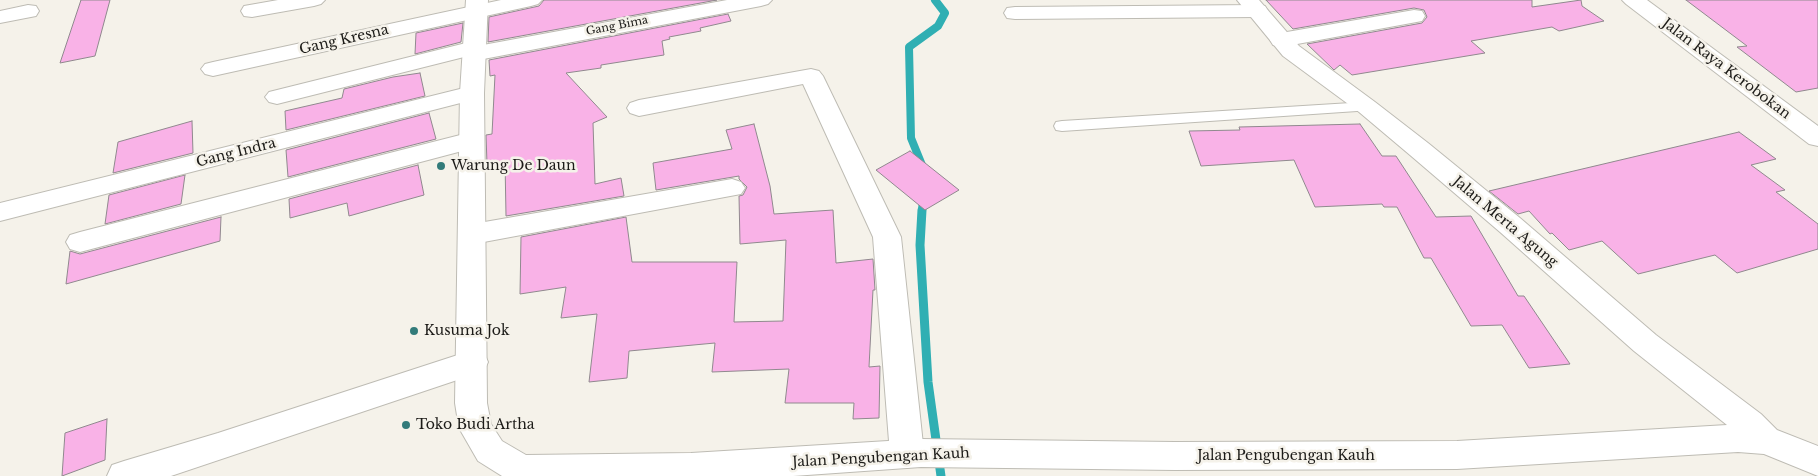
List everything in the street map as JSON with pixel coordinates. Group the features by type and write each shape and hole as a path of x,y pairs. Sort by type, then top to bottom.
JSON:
{"street":[{"path":"252,11 314,0"},
{"name":"Gang Kresna","path":"213,69 476,5 531,0"},
{"name":"Gang Bima","path":"474,51 761,0"},
{"name":"Jalan Raya Kerobokan","path":"1633,0 1818,138"},
{"name":"Jalan Pengubengan Kauh","path":"476,5 472,93 473,362 471,403 475,428 490,451 518,473 691,468 914,454 964,453 1174,456 1457,455 1738,438 1765,440 1818,462"},
{"path":"1015,13 1252,6"},
{"name":"Jalan Merta Agung","path":"1252,6 1291,51 1367,107 1510,225 1645,343 1750,424 1765,440"},
{"path":"0,17 28,11"},
{"path":"1281,40 1414,16"},
{"path":"277,97 474,51"},
{"path":"639,108 811,76 887,237 914,454"},
{"name":"Gang Indra","path":"0,212 472,93"},
{"path":"80,242 472,140"},
{"path":"473,234 732,188"},
{"path":"124,476 218,448 473,362"}],"lane":[{"path":"1062,126 1367,107"}],"building":[{"path":"81,0 110,0 95,56 60,63"},
{"path":"544,0 717,0 488,42 489,17 539,6"},
{"path":"1266,0 1532,0 1532,7 1581,0 1582,6 1604,21 1559,31 1552,27 1471,41 1485,53 1352,75 1340,65 1334,70 1307,44 1422,23 1427,17 1424,10 1414,8 1293,29"},
{"path":"1686,0 1818,0 1818,88 1796,92 1737,47 1747,46"},
{"path":"728,14 731,21 700,28 701,31 669,37 670,39 662,41 664,55 601,65 601,68 566,73 607,117 593,123 595,184 621,178 624,196 506,216 505,161 487,164 486,135 492,134 495,75 490,76 489,60"},
{"path":"463,23 461,42 415,54 416,33"},
{"path":"420,73 425,96 286,130 285,111 342,98 344,89 393,77"},
{"path":"429,113 436,139 288,177 286,150"},
{"path":"192,121 193,153 113,173 118,142"},
{"path":"754,124 770,186 774,214 833,210 836,263 873,259 875,290 873,290 869,367 880,366 879,418 853,419 854,403 785,403 789,369 712,372 715,343 629,351 627,378 589,382 597,314 561,318 566,287 520,294 521,237 626,217 632,262 737,262 734,322 783,321 786,240 740,244 739,196 743,195 747,187 739,179 739,176 656,190 653,163 732,149 726,130"},
{"path":"1360,124 1382,156 1396,156 1436,217 1471,216 1518,296 1524,296 1570,364 1529,368 1502,325 1471,326 1431,258 1424,258 1397,207 1384,207 1382,204 1315,207 1294,160 1201,166 1189,131 1240,130 1239,127"},
{"path":"1739,132 1776,159 1751,165 1785,190 1776,192 1818,224 1818,249 1737,273 1715,255 1638,274 1602,241 1569,250 1552,233 1550,234 1529,211 1518,214 1489,191"},
{"path":"910,151 959,190 925,210 876,170"},
{"path":"418,165 424,195 349,216 347,203 290,218 289,199"},
{"path":"185,175 181,204 105,224 109,195"},
{"path":"221,217 220,241 66,284 70,251 80,254"},
{"path":"107,419 105,460 62,476 65,433"}],"waterway":[{"path":"924,170 911,138 909,47 938,26 945,13 935,0"},
{"path":"922,211 923,197"},
{"path":"922,210 920,245 928,382 941,476"}],"place":[{"name":"Warung De Daun","path":"441,166"},
{"name":"Kusuma Jok","path":"414,331"},
{"name":"Toko Budi Artha","path":"406,425"}]}
